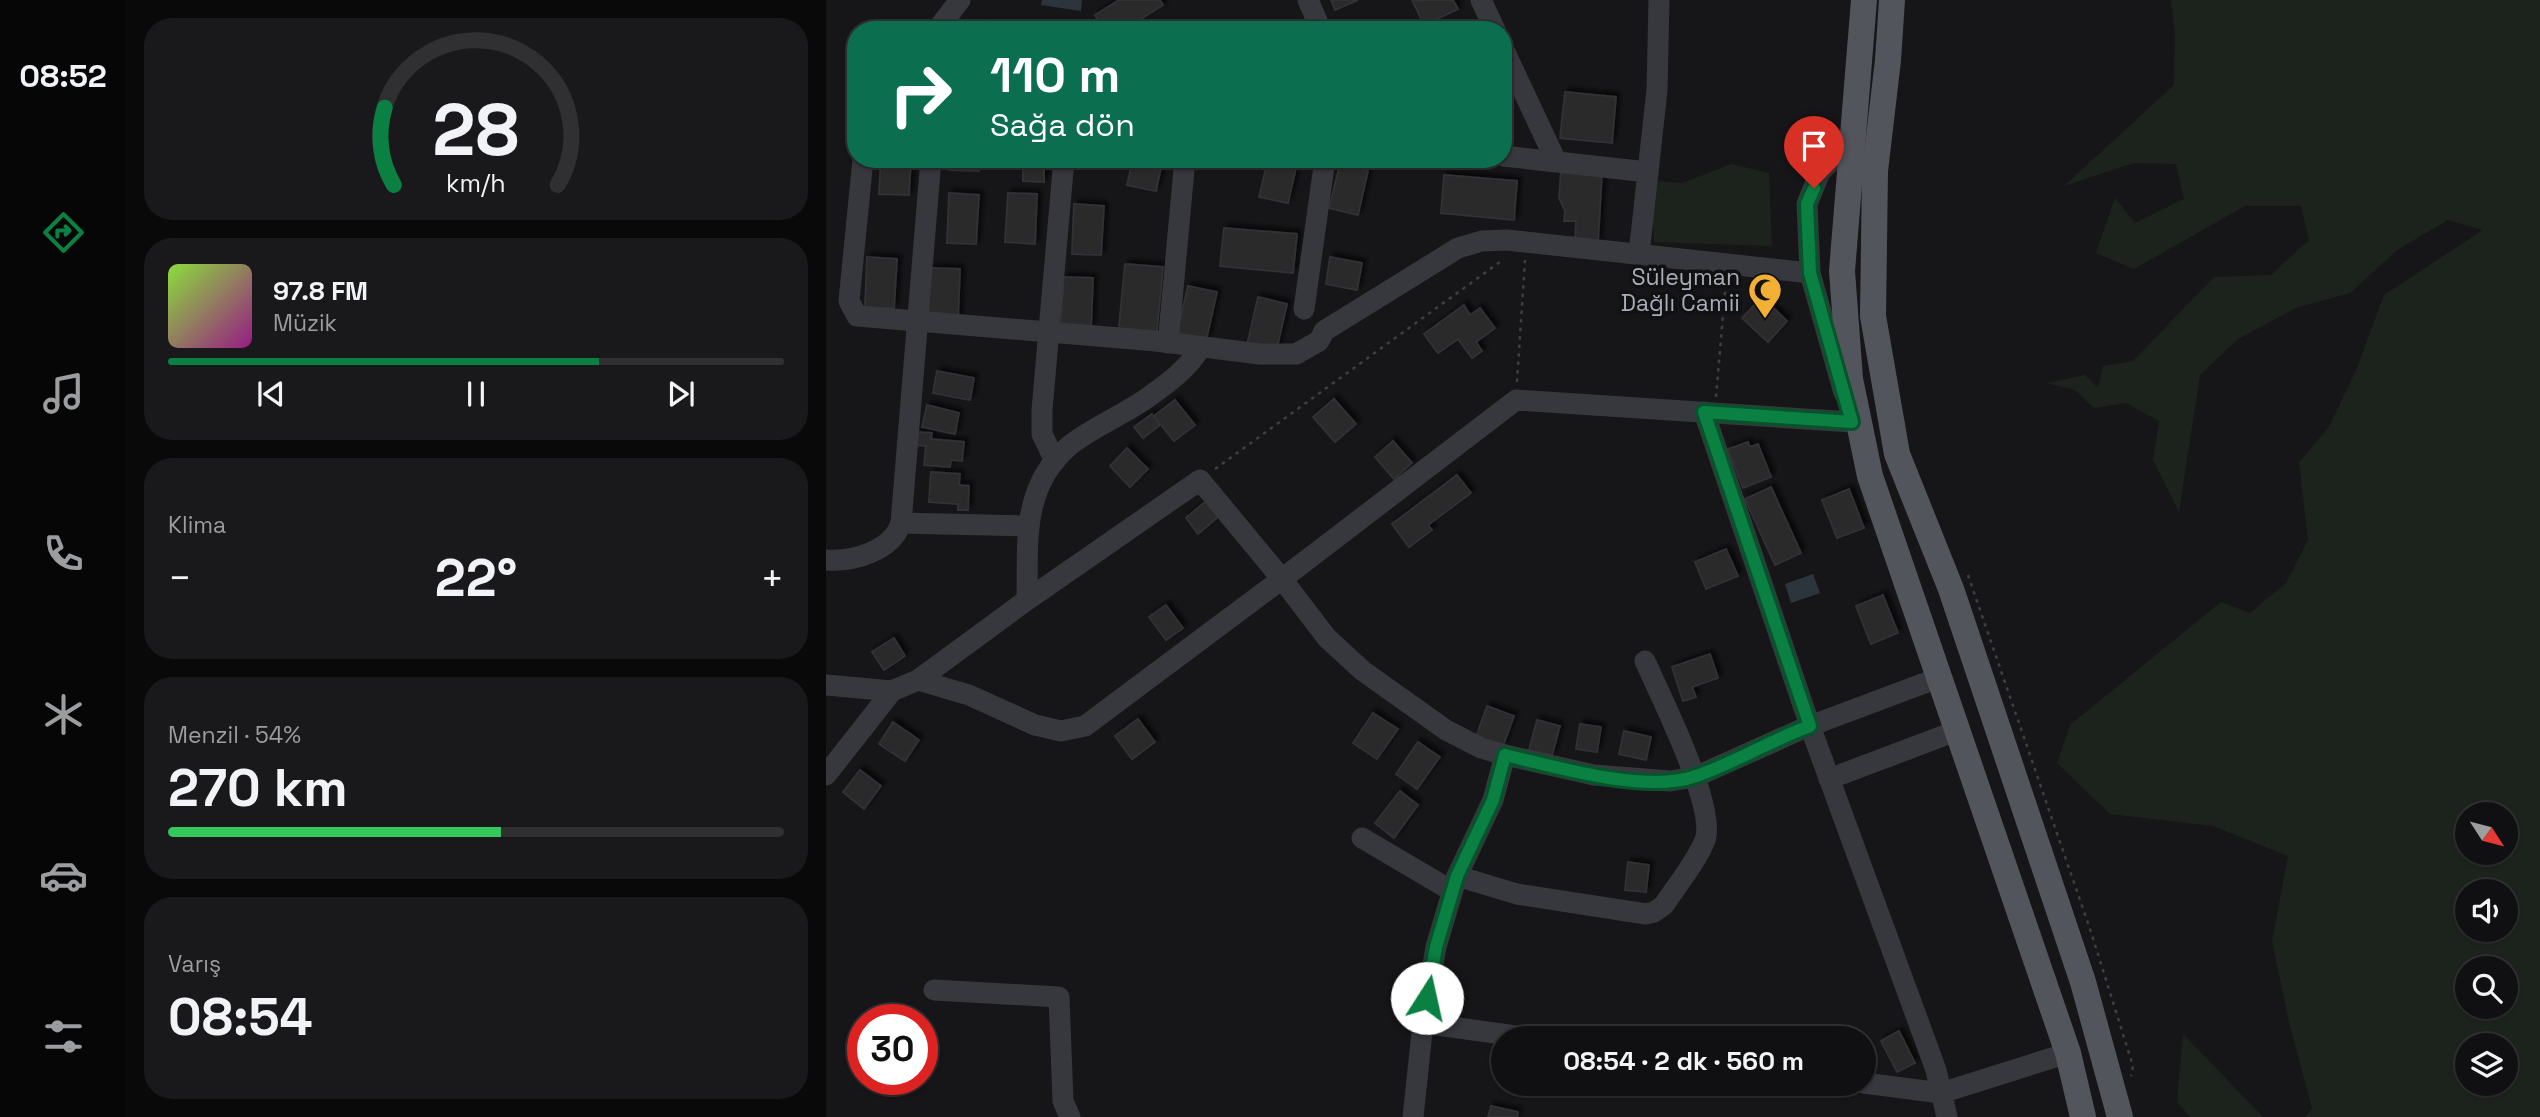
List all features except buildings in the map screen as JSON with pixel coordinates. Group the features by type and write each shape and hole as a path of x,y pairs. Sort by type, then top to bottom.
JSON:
{"main road":[{"path":"1864,0 1842,271 1850,380 1870,476 2068,1053 2083,1117"},
{"path":"1892,0 1875,171 1873,316 1897,454 1951,589 2084,982 2120,1117"}],"street":[{"path":"944,21 960,0"},
{"path":"1308,0 1317,21"},
{"path":"1481,0 1490,21"},
{"path":"1639,254 1657,90 1659,0"},
{"path":"1512,67 1556,161"},
{"path":"1853,139 1820,172 1807,204 1810,273 1870,476"},
{"path":"1512,157 1648,172"},
{"path":"862,168 849,301 857,316 1168,343 1261,354 1296,354 1319,341 1324,331 1458,248 1482,242 1507,240 1810,273"},
{"path":"826,560 838,561 874,551 897,536 901,523 930,168"},
{"path":"1055,461 1042,434 1048,334 1064,168"},
{"path":"1168,343 1184,168"},
{"path":"1304,309 1324,168"},
{"path":"1027,600 1028,526 1042,476 1070,445 1132,408 1182,372 1193,361 1201,347"},
{"path":"918,680 969,695 1035,725 1061,731 1085,726 1516,400 1852,422"},
{"path":"1709,412 1810,726 1936,1070 1947,1117"},
{"path":"826,685 892,691 918,680 1027,600 1200,480 1327,638 1363,671 1446,730 1481,748 1505,755 1594,775 1658,781 1695,777 1810,726 1938,678"},
{"path":"901,523 1028,526"},
{"path":"1362,838 1455,883 1646,914 1654,912 1664,905 1705,840 1707,823 1695,777 1645,661"},
{"path":"826,775 892,691"},
{"path":"1829,779 1956,731"},
{"path":"1413,1117 1423,1023 1436,947 1455,883 1493,800 1505,755"},
{"path":"934,990 1059,997 1063,1101 1070,1117"},
{"path":"1423,1023 1491,1033"},
{"path":"1876,1085 1941,1093 2068,1053"}],"path":[{"path":"1516,400 1526,242"},
{"path":"1200,480 1526,242"},
{"path":"1709,412 1727,264"}],"shaded area":[{"path":"1042,0 1082,0 1081,11 1041,5"},
{"path":"2171,0 2540,0 2540,1117 2305,1117 2312,1108 2289,1022 2272,941 2288,856 2213,826 2110,814 2057,763 2070,725 2221,602 2250,613 2286,583 2308,540 2299,462 2329,427 2357,368 2384,295 2483,230 2448,220 2397,250 2350,293 2296,308 2238,339 2200,375 2179,512 2153,460 2159,421 2126,403 2094,408 2075,390 2047,383 2085,375 2098,388 2103,366 2133,361 2214,277 2271,275 2309,240 2301,206 2245,206 2134,269 2096,253 2115,198 2135,223 2184,199 2176,164 2134,163 2064,186 2174,85 2175,34"},
{"path":"1731,164 1769,173 1772,246 1654,242 1651,181 1683,183"},
{"path":"1813,574 1820,593 1791,603 1785,584"},
{"path":"2183,1034 2263,1117 2190,1117 2177,1102"}],"place":[{"name":"Süleyman Dağlı Camii","path":"1765,320"}],"route":[{"path":"1427,998 1436,947 1457,876 1493,800 1505,755 1594,775 1670,781 1695,777 1810,726 1704,412 1852,422 1810,273 1807,204 1814,188"}]}
